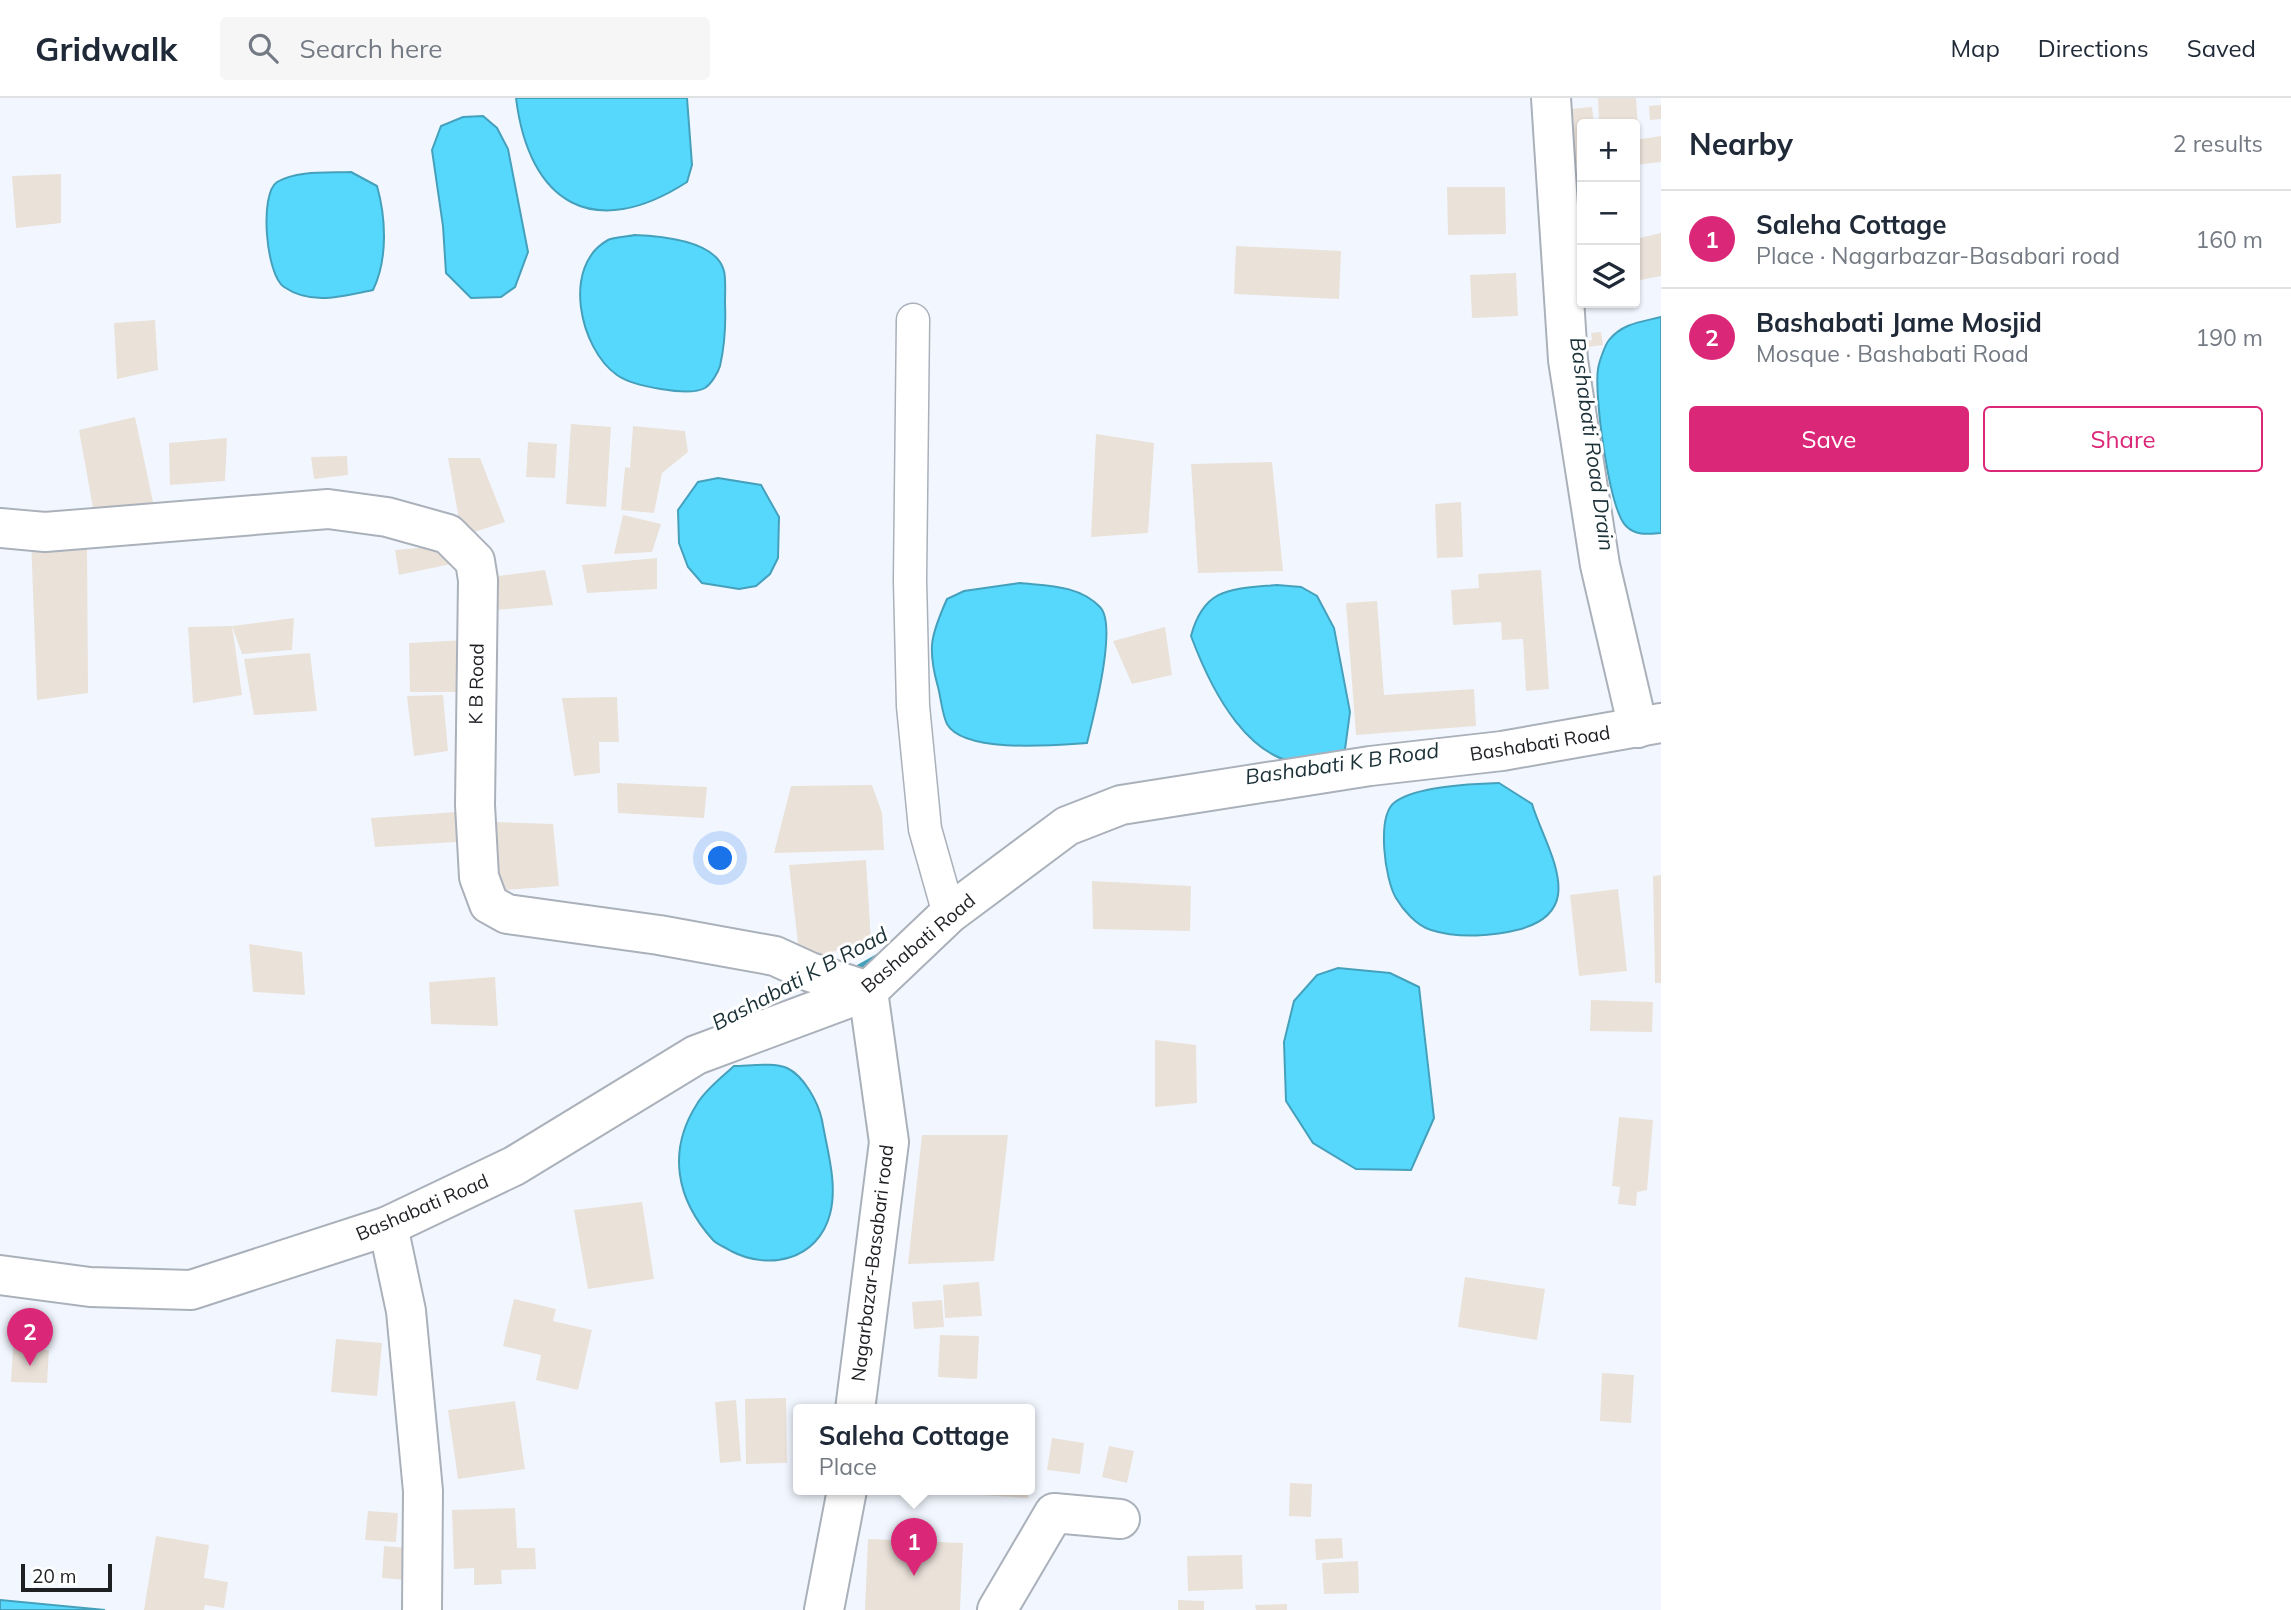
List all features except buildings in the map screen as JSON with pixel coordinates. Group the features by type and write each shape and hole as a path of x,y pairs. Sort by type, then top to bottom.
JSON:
{"street":[{"path":"1551,98 1568,360 1600,565 1649,725"},
{"path":"913,320 910,580 912,706 925,829 949,914"},
{"name":"K B Road","path":"0,528 44,532 328,509 387,517 447,534 475,561 478,580 475,805 479,877 489,904 507,914 659,935 775,956 810,972 868,991"},
{"name":"Bashabati Road","path":"0,1275 90,1287 191,1290 388,1226 514,1166 696,1055 868,991 949,914 1067,825 1121,805 1370,766 1502,751 1649,725"},
{"name":"Nagarbazar-Basabari road","path":"856,1404 889,1142 868,991"},
{"path":"388,1226 405,1311 423,1491 422,1610"},
{"path":"824,1610 846,1495"},
{"path":"997,1610 1054,1513 1120,1520"}],"water":[{"path":"516,98 687,98 692,165 687,182 653,200 623,209 595,210 572,202 551,187 535,164 523,135"},
{"path":"483,116 497,128 508,149 528,252 515,287 501,297 471,298 446,273 443,226 432,150 441,126 463,117"},
{"path":"351,172 377,186 380,198 384,225 383,252 373,290 328,298 295,293 278,280 269,252 267,217 271,189 277,182 294,176"},
{"path":"634,235 672,239 699,246 719,261 724,271 723,350 718,372 705,388 674,391 624,379 604,363 593,347 581,307 580,287 584,268 593,252 608,240"},
{"path":"1661,317 1661,533 1642,534 1626,526 1614,498 1598,402 1598,369 1606,346 1614,334 1633,324"},
{"path":"718,478 761,485 779,517 778,558 770,574 756,586 739,589 702,583 688,567 679,543 678,510 698,482"},
{"path":"1020,583 1052,586 1083,594 1100,607 1105,617 1102,672 1087,743 1034,746 991,744 957,734 945,720 933,662 932,642 947,599 964,591"},
{"path":"1277,585 1301,587 1317,596 1334,628 1350,712 1345,749 1316,763 1292,762 1271,754 1252,740 1221,701 1191,636 1203,608 1212,599 1233,590"},
{"path":"1499,783 1532,804 1557,873 1558,895 1553,908 1534,924 1499,933 1476,936 1442,933 1426,928 1406,912 1392,889 1384,848 1389,809 1395,802 1416,792"},
{"path":"1338,968 1390,973 1419,987 1434,1118 1411,1170 1356,1169 1313,1143 1286,1101 1284,1042 1294,1001 1317,975"},
{"path":"768,1065 787,1068 804,1083 820,1113 832,1179 830,1214 824,1230 815,1242 790,1257 761,1260 746,1257 717,1243 700,1224 684,1191 679,1157 688,1122 704,1094 734,1066"},
{"path":"0,1600 105,1610 0,1610"}],"waterway":[{"name":"Bashabati K B Road","path":"852,973 879,958"}],"place":[{"name":"Bashabati Jame Mosjid","path":"30,1366"},
{"name":"Saleha Cottage","path":"914,1576"}],"water label":[{"name":"Bashabati Road Drain","path":"1592,444"}]}
